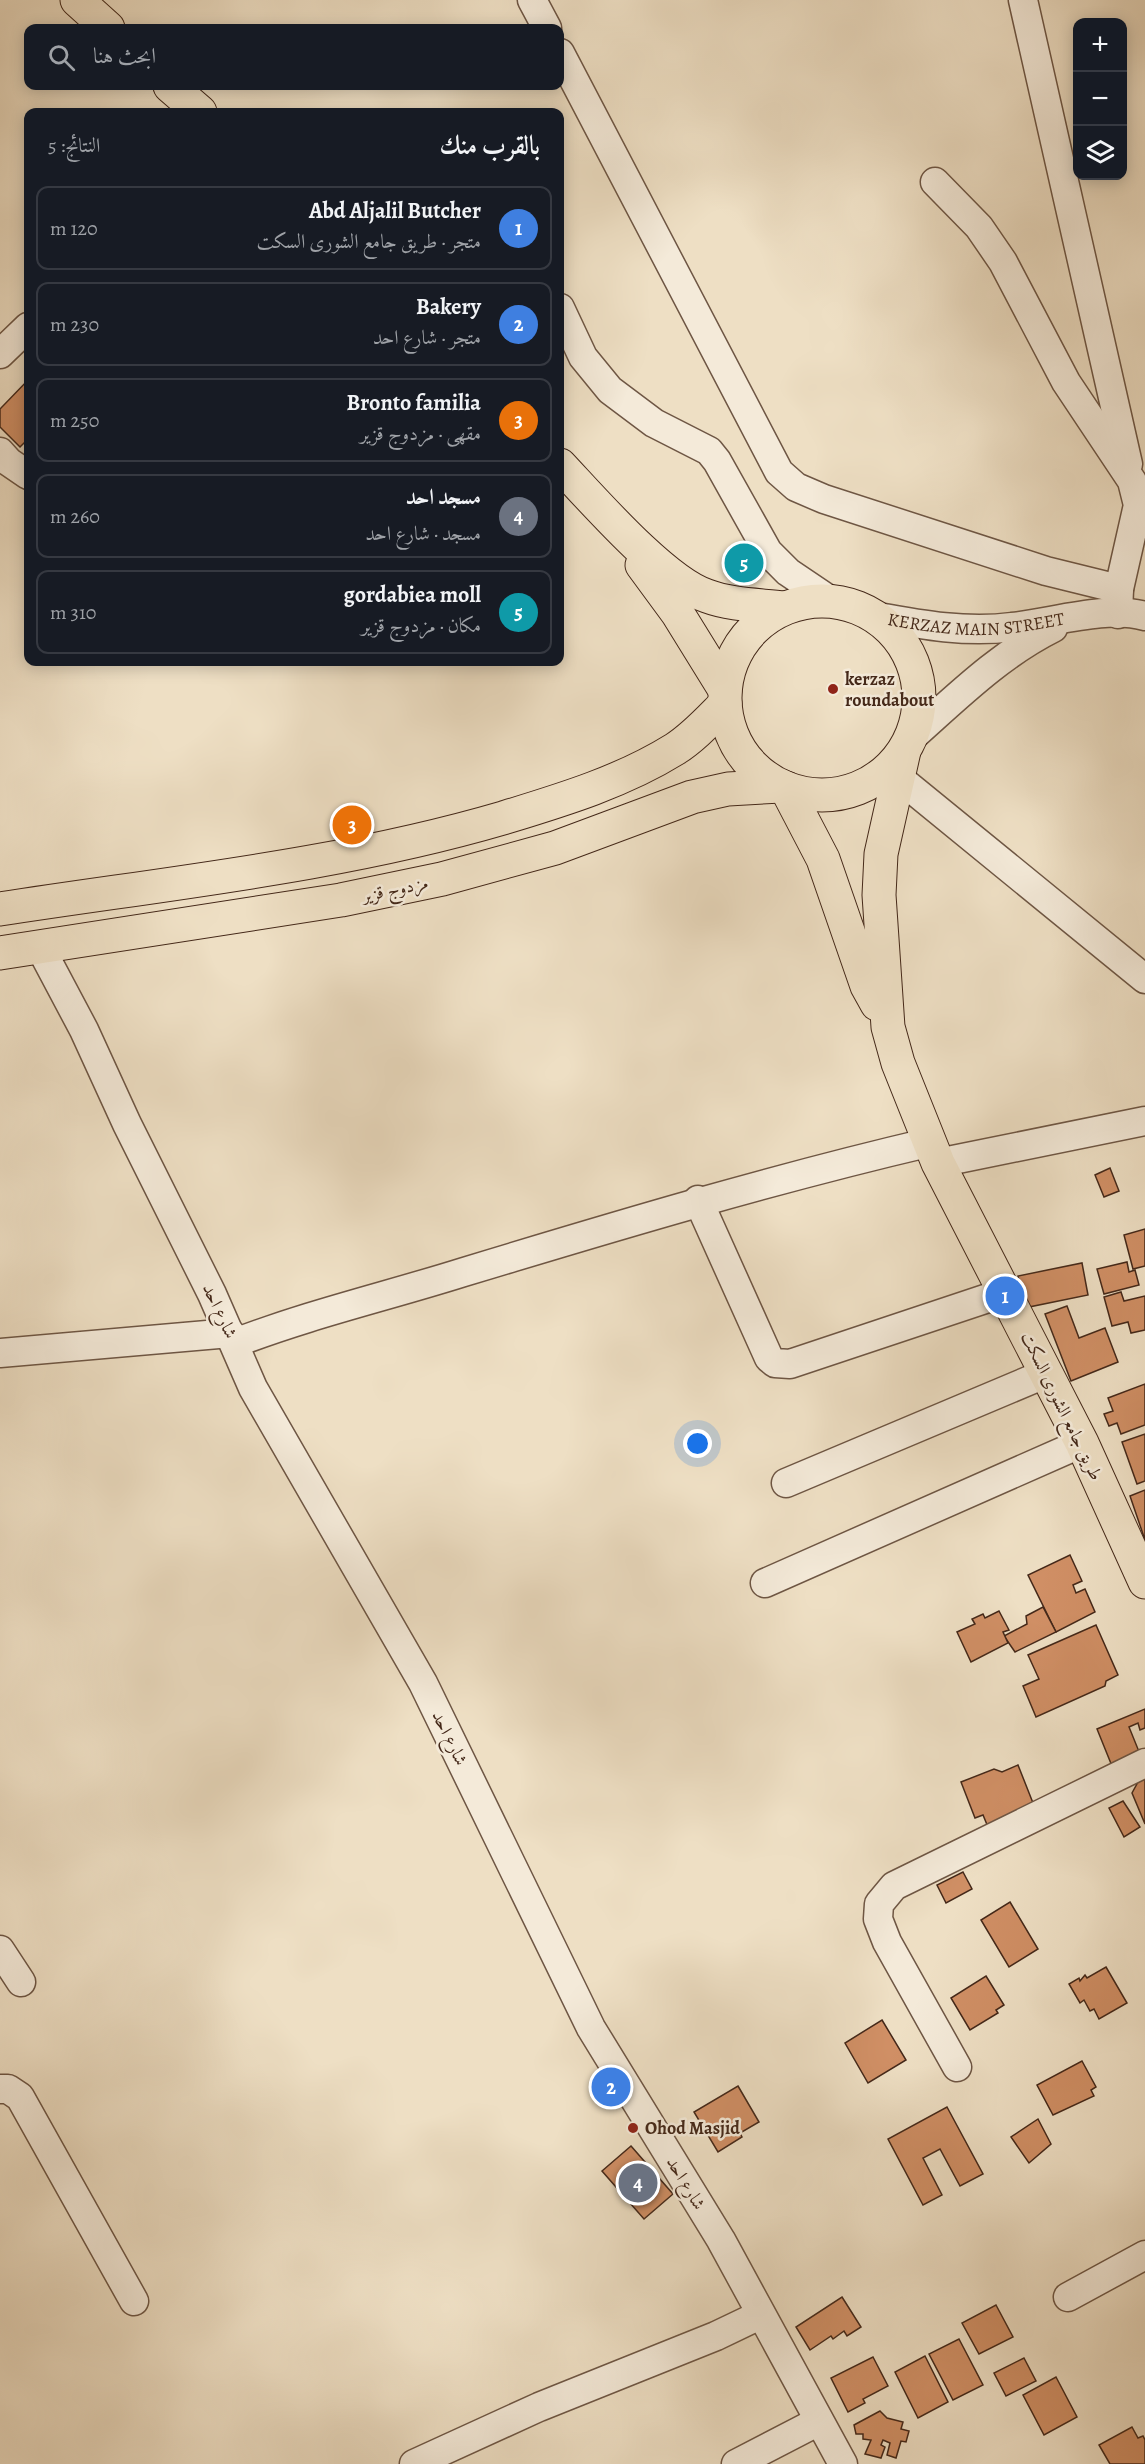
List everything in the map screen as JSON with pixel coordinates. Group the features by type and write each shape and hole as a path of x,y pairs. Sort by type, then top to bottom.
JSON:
{"main road":[{"path":"77,0 104,24"},
{"path":"175,90 195,108"},
{"path":"564,469 666,572 692,589 721,600 784,608"},
{"path":"596,503 678,614 725,697"},
{"path":"831,601 861,608 878,617 898,637 913,662 920,699 905,756 872,782 852,790 830,795 808,794 783,787 763,775 748,761 729,724 725,697 732,661 748,635 770,615 803,602 831,601"},
{"path":"0,909 332,859 436,837 579,794 644,767 677,747 725,697"},
{"name":"طريق جامع الشورى السكت","path":"905,756 881,854 879,885 883,980 888,1027 898,1063 934,1152 1082,1443 1145,1582"},
{"path":"783,787 823,859 867,986 888,1027"},
{"name":"مزدوج قزير","path":"0,953 341,900 442,879 555,848 692,797 728,789 783,787"}],"street":[{"path":"532,0 545,24"},
{"path":"564,61 779,472 796,487 824,499 1046,571 1127,606 1138,505 1023,0"},
{"path":"935,182 979,227 1003,262 1066,382 1132,481"},
{"path":"564,317 583,357 610,390 654,423 709,451 717,461 768,552 788,572 831,601"},
{"path":"0,354 24,331"},
{"path":"0,452 9,462 24,472"},
{"name":"KERZAZ MAIN STREET","path":"878,617 940,627 979,629 1073,618 1127,606"},
{"name":"KERZAZ MAIN STREET","path":"905,756 1016,648 1073,618"},
{"path":"905,756 1145,979"},
{"name":"شارع احد","path":"40,947 233,1338 262,1404 423,1683 591,2028 721,2240 843,2464"},
{"path":"0,1353 233,1338 429,1283 698,1200 934,1152 1145,1121"},
{"path":"698,1200 769,1358 775,1363 790,1364 1006,1292"},
{"path":"786,1483 1047,1373"},
{"path":"765,1583 1082,1443"},
{"path":"957,2067 887,1941 878,1919 879,1904 894,1886 1145,1763"},
{"path":"0,1950 21,1982"},
{"path":"0,2088 8,2089 20,2097 134,2301"},
{"path":"1068,2297 1145,2255"},
{"path":"414,2464 539,2407 716,2336 760,2315"},
{"path":"736,2464 819,2421"}],"building":[{"path":"24,384 24,443 20,447 0,427 0,409"},
{"path":"1110,1168 1119,1191 1104,1197 1095,1175"},
{"path":"1145,1229 1145,1266 1133,1269 1124,1235"},
{"path":"1127,1262 1129,1272 1135,1270 1139,1285 1104,1294 1097,1269"},
{"path":"1082,1263 1088,1295 1024,1308 1018,1276"},
{"path":"1121,1292 1124,1301 1145,1296 1145,1330 1131,1333 1128,1322 1112,1326 1104,1297"},
{"path":"1067,1306 1079,1338 1105,1328 1118,1362 1071,1381 1045,1314"},
{"path":"1145,1384 1145,1425 1121,1434 1117,1423 1109,1426 1104,1414 1113,1411 1108,1398"},
{"path":"1145,1434 1145,1481 1137,1484 1122,1442"},
{"path":"1145,1490 1145,1540 1130,1496"},
{"path":"1070,1555 1082,1581 1073,1585 1076,1593 1085,1589 1095,1612 1056,1632 1028,1575"},
{"path":"1043,1607 1056,1632 1015,1652 1004,1636 1027,1624 1026,1616"},
{"path":"999,1611 1009,1630 1003,1632 1008,1643 971,1662 957,1632 975,1624 972,1619 983,1614 985,1618"},
{"path":"1096,1625 1118,1675 1106,1681 1105,1686 1036,1717 1023,1686 1039,1679 1028,1655"},
{"path":"1145,1709 1145,1728 1140,1730 1138,1723 1129,1727 1142,1759 1114,1771 1097,1729"},
{"path":"1018,1765 1035,1808 988,1827 983,1815 975,1818 961,1782 994,1769 1002,1772"},
{"path":"1145,1779 1145,1824 1132,1793 1138,1782"},
{"path":"1123,1801 1140,1827 1124,1837 1109,1808"},
{"path":"963,1872 972,1889 946,1903 937,1885"},
{"path":"1010,1902 1038,1949 1009,1967 981,1920"},
{"path":"1106,1967 1127,2003 1099,2019 1094,2009 1090,2011 1084,2000 1080,2003 1069,1984 1079,1978 1080,1981 1085,1975 1087,1978"},
{"path":"986,1976 1004,2005 996,2010 998,2013 970,2030 951,1998"},
{"path":"882,2020 906,2060 868,2083 845,2043"},
{"path":"1082,2061 1096,2087 1091,2090 1094,2096 1053,2115 1037,2085"},
{"path":"738,2086 759,2122 740,2133 742,2137 718,2152 694,2112"},
{"path":"947,2107 983,2174 960,2186 940,2149 923,2158 942,2195 923,2205 888,2139"},
{"path":"1038,2119 1051,2144 1029,2163 1011,2137"},
{"path":"631,2146 673,2194 644,2219 602,2171"},
{"path":"842,2297 861,2327 847,2336 844,2331 833,2339 831,2336 810,2350 796,2327"},
{"path":"996,2305 1013,2337 979,2354 962,2323"},
{"path":"959,2339 983,2385 953,2400 929,2354"},
{"path":"925,2356 948,2402 918,2418 895,2372"},
{"path":"873,2357 888,2386 863,2399 865,2403 848,2412 831,2378"},
{"path":"1024,2358 1036,2381 1006,2396 994,2373"},
{"path":"1056,2377 1077,2417 1044,2435 1023,2395"},
{"path":"880,2411 887,2418 903,2422 901,2429 909,2431 906,2442 901,2441 896,2458 887,2455 890,2443 883,2440 881,2445 885,2447 881,2458 865,2454 871,2440 863,2439 863,2434 856,2434 854,2425"},
{"path":"1132,2427 1138,2438 1143,2436 1145,2440 1145,2464 1110,2464 1099,2445"}],"place":[{"name":"gordabiea moll","path":"744,563"},
{"name":"kerzaz roundabout","path":"833,689"},
{"name":"Bronto familia","path":"352,825"},
{"name":"Abd Aljalil Butcher","path":"1005,1296"},
{"name":"Bakery","path":"611,2087"},
{"name":"Ohod Masjid","path":"633,2128"},
{"name":"مسجد احد","path":"638,2183"}]}
